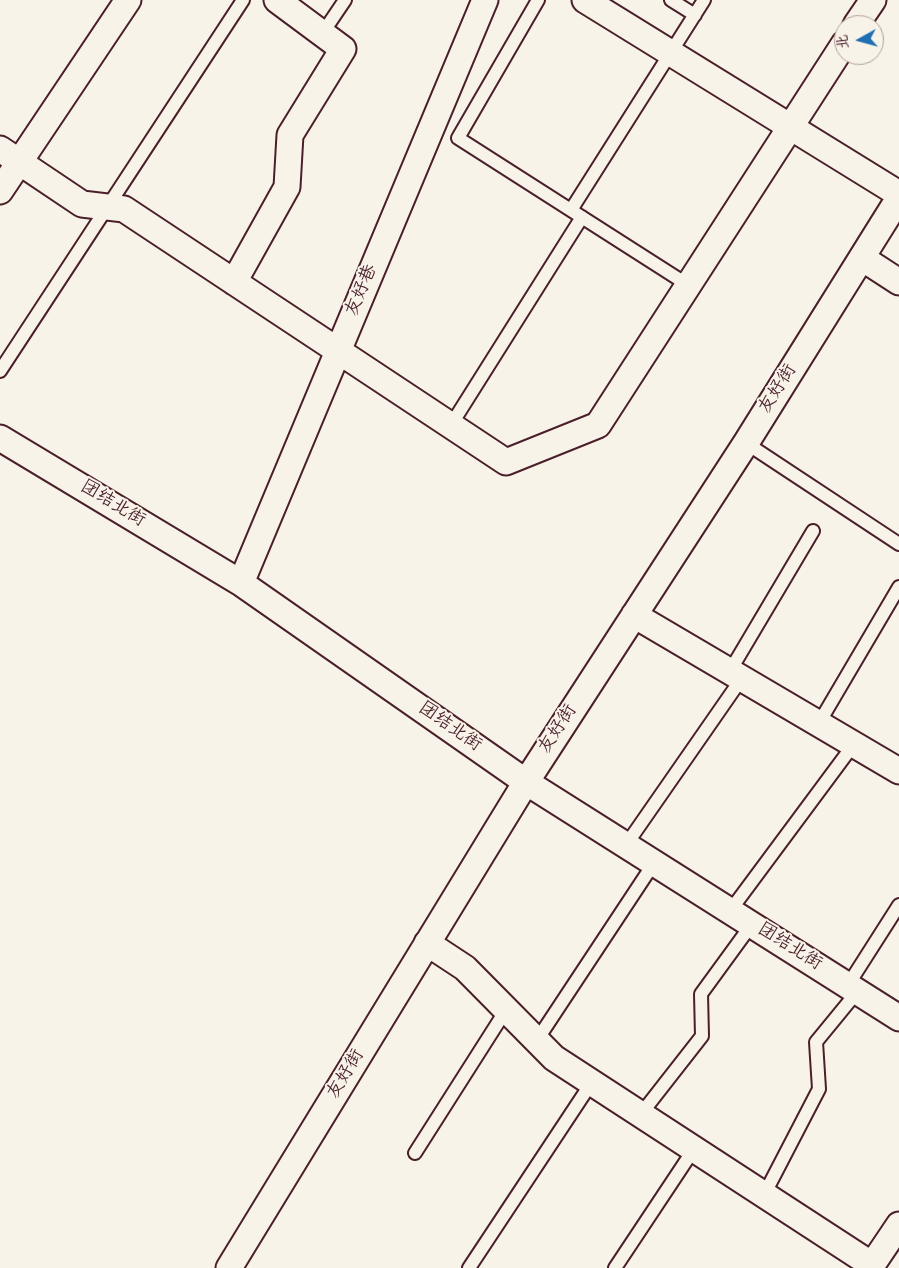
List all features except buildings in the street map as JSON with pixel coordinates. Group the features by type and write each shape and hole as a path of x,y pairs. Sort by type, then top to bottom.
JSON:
{"street":[{"path":"0,191 9,156 128,0"},
{"path":"234,282 288,187 290,135 343,49 277,0"},
{"name":"友好巷","path":"241,582 485,0"},
{"path":"584,0 899,194"},
{"path":"863,15 873,0"},
{"path":"9,156 82,204 124,209 506,462 598,424 834,59"},
{"name":"友好街","path":"229,1268 526,782 746,443 899,198"},
{"path":"862,258 899,282"},
{"name":"团结北街","path":"0,438 241,582 526,782 899,1018"},
{"path":"634,615 899,771"},
{"path":"427,943 465,968 554,1058 871,1266 899,1225"}],"lane":[{"path":"0,371 243,0"},
{"path":"322,34 345,0"},
{"path":"538,0 458,138 688,285"},
{"path":"671,0 695,15"},
{"path":"451,425 670,53 704,0"},
{"path":"746,443 899,544"},
{"path":"626,845 736,674 813,531"},
{"path":"818,723 899,587"},
{"path":"730,911 854,744"},
{"path":"537,1040 654,862"},
{"path":"764,1195 820,1089 816,1042 853,989 899,906"},
{"path":"641,1114 702,1036 701,994 752,924"},
{"path":"415,1153 506,1010"},
{"path":"470,1268 592,1082"},
{"path":"615,1268 694,1149"}]}
